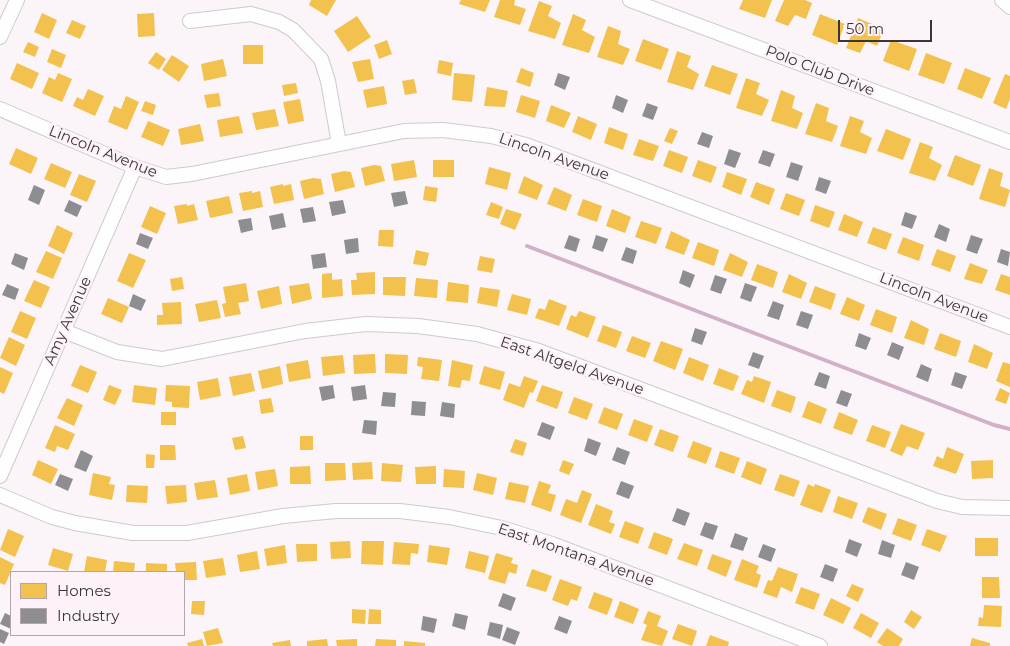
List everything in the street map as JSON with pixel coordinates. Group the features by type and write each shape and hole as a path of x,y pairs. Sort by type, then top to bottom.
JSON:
{"street":[{"path":"0,38 17,0"},
{"name":"Polo Club Drive","path":"630,0 1010,142"},
{"path":"1002,0 1010,7"},
{"path":"190,21 251,14 279,22 293,30 321,59 328,81 339,144"},
{"name":"Lincoln Avenue","path":"0,109 135,167 166,177 192,174 378,135 429,129 471,132 511,141 1010,327"},
{"name":"Amy Avenue","path":"0,476 135,167"},
{"name":"East Altgeld Avenue","path":"64,330 117,352 162,359 305,331 366,324 418,326 477,334 539,351 937,501 962,507 1010,508"},
{"name":"East Montana Avenue","path":"0,495 52,517 75,524 133,533 187,533 283,516 336,511 400,511 449,517 502,528 552,544 820,646"}],"building: Homes":[{"path":"311,0 336,0 327,16 309,5"},
{"path":"461,0 490,0 485,12 459,4"},
{"path":"500,0 515,0 514,5 526,9 520,25 494,17"},
{"path":"743,0 772,0 765,18 739,9"},
{"path":"784,0 805,0 812,3 806,19 795,15 788,26 775,21"},
{"path":"539,1 552,6 548,16 561,23 555,39 528,31"},
{"path":"42,13 57,20 49,39 34,32"},
{"path":"154,13 155,36 138,37 137,14"},
{"path":"573,14 586,20 582,30 595,37 589,53 562,45"},
{"path":"820,14 845,24 837,45 812,35"},
{"path":"357,16 371,37 348,52 334,31"},
{"path":"858,18 884,29 877,46 866,41 860,53 846,48"},
{"path":"72,20 86,26 80,39 66,33"},
{"path":"608,26 621,31 618,44 630,49 623,65 597,57"},
{"path":"643,39 669,49 661,70 635,61"},
{"path":"387,40 392,54 379,59 374,45"},
{"path":"891,40 917,49 909,71 883,61"},
{"path":"28,42 39,47 35,57 23,52"},
{"path":"243,45 263,45 263,64 243,64"},
{"path":"52,49 66,55 61,68 47,62"},
{"path":"677,51 691,56 687,67 699,74 693,90 667,82"},
{"path":"156,52 166,59 159,70 148,63"},
{"path":"926,53 952,63 944,84 918,75"},
{"path":"172,55 189,66 179,82 162,70"},
{"path":"223,59 227,76 204,81 201,64"},
{"path":"370,59 374,79 358,82 352,62"},
{"path":"439,60 453,63 451,76 437,73"},
{"path":"17,63 39,73 32,89 10,79"},
{"path":"712,65 738,74 730,95 704,86"},
{"path":"521,68 534,73 530,87 516,82"},
{"path":"965,68 991,78 982,99 957,89"},
{"path":"58,73 72,79 62,102 42,93 49,77 55,80"},
{"path":"454,73 475,75 472,102 452,100"},
{"path":"1005,74 1010,76 1010,99 1006,109 993,103"},
{"path":"746,78 760,83 756,94 769,100 762,116 736,108"},
{"path":"414,79 417,93 405,95 402,81"},
{"path":"296,83 298,93 284,96 282,85"},
{"path":"384,86 387,104 367,108 363,90"},
{"path":"487,87 508,91 505,107 484,106"},
{"path":"88,89 104,96 95,116 73,106 77,97 83,100"},
{"path":"781,90 795,96 792,108 803,113 797,129 771,121"},
{"path":"219,93 221,106 207,108 204,95"},
{"path":"521,95 540,101 535,118 516,112"},
{"path":"126,96 139,102 127,130 108,122 114,106 121,109"},
{"path":"300,99 304,121 288,124 283,102"},
{"path":"145,101 156,105 153,115 141,111"},
{"path":"816,103 829,108 826,121 838,126 832,142 805,134"},
{"path":"551,105 571,113 564,128 546,121"},
{"path":"275,109 279,126 256,130 252,113"},
{"path":"239,116 243,133 220,137 217,120"},
{"path":"578,116 597,124 591,140 572,132"},
{"path":"850,116 864,121 860,132 872,138 866,154 840,146"},
{"path":"148,121 170,130 163,146 141,137"},
{"path":"200,124 204,141 181,145 178,129"},
{"path":"609,127 628,134 623,150 604,143"},
{"path":"670,128 678,131 672,144 664,141"},
{"path":"886,129 911,139 903,160 877,151"},
{"path":"639,139 659,146 653,161 633,155"},
{"path":"920,142 933,147 929,158 942,165 935,181 909,173"},
{"path":"16,148 38,158 31,174 9,164"},
{"path":"669,150 688,157 682,173 663,166"},
{"path":"955,155 981,165 973,186 947,176"},
{"path":"414,160 417,177 394,181 391,164"},
{"path":"433,160 454,160 454,177 433,177"},
{"path":"698,160 717,167 711,183 692,176"},
{"path":"51,163 72,172 65,188 44,179"},
{"path":"374,165 381,166 385,181 365,186 361,168"},
{"path":"489,167 511,173 507,190 485,184"},
{"path":"989,168 1003,173 1000,186 1010,190 1005,207 979,199"},
{"path":"344,171 351,172 355,187 335,192 331,174"},
{"path":"727,172 747,179 741,195 722,187"},
{"path":"79,174 96,181 87,202 70,195"},
{"path":"524,176 543,185 537,200 518,193"},
{"path":"313,178 321,179 324,194 304,199 300,181"},
{"path":"756,182 775,189 769,205 750,197"},
{"path":"283,184 283,186 291,184 294,200 274,204 270,187"},
{"path":"425,186 438,188 436,202 423,200"},
{"path":"554,187 572,195 566,211 547,204"},
{"path":"252,191 252,193 260,191 263,207 243,211 239,193"},
{"path":"786,193 805,200 799,216 780,209"},
{"path":"229,196 233,213 210,218 206,201"},
{"path":"583,199 602,206 597,222 577,215"},
{"path":"491,202 503,207 499,219 486,215"},
{"path":"187,204 187,206 194,204 198,220 178,224 174,206"},
{"path":"815,205 835,212 829,228 810,221"},
{"path":"150,206 166,213 157,234 141,227"},
{"path":"506,209 522,214 515,230 500,224"},
{"path":"612,209 631,217 625,233 606,226"},
{"path":"844,214 863,222 857,237 838,230"},
{"path":"641,221 662,228 656,244 635,237"},
{"path":"57,225 73,233 64,254 48,246"},
{"path":"873,227 892,234 886,250 867,243"},
{"path":"379,230 394,230 393,247 378,246"},
{"path":"671,231 690,240 684,255 665,248"},
{"path":"903,237 924,245 919,261 897,253"},
{"path":"698,242 719,250 714,266 692,258"},
{"path":"937,249 956,256 950,272 931,265"},
{"path":"416,250 429,253 426,266 413,264"},
{"path":"46,251 62,258 53,279 36,272"},
{"path":"129,253 146,260 133,288 117,281"},
{"path":"730,253 748,262 742,277 723,270"},
{"path":"480,256 495,259 492,273 477,270"},
{"path":"970,263 988,270 982,284 964,279"},
{"path":"757,264 778,272 773,288 751,280"},
{"path":"375,272 375,294 352,295 351,280 357,280 356,273"},
{"path":"332,273 332,280 342,279 343,296 322,298 322,274"},
{"path":"789,274 807,283 801,299 782,292"},
{"path":"1001,274 1010,277 1010,295 995,290"},
{"path":"182,277 184,289 172,291 170,279"},
{"path":"383,277 406,277 405,296 383,295"},
{"path":"416,278 438,280 437,298 414,296"},
{"path":"34,280 50,287 41,308 24,301"},
{"path":"448,282 469,285 468,303 446,301"},
{"path":"246,283 249,301 238,303 241,314 225,317 222,304 226,303 223,287"},
{"path":"309,283 312,299 292,304 289,286"},
{"path":"279,286 282,304 261,309 257,291"},
{"path":"815,286 836,294 831,310 809,302"},
{"path":"480,287 500,290 497,307 477,303"},
{"path":"512,294 531,299 527,315 507,310"},
{"path":"847,297 865,305 859,321 840,314"},
{"path":"108,298 129,307 122,323 101,314"},
{"path":"549,299 567,306 559,326 535,318 539,308 545,310"},
{"path":"217,300 221,318 199,322 195,304"},
{"path":"181,302 182,324 157,325 157,315 163,315 162,303"},
{"path":"876,309 897,317 892,333 870,325"},
{"path":"20,311 36,318 27,339 11,332"},
{"path":"579,311 596,317 588,338 566,329 571,315 576,317"},
{"path":"911,320 929,329 924,345 904,338"},
{"path":"603,325 622,332 616,348 597,341"},
{"path":"940,333 961,341 956,357 934,349"},
{"path":"632,336 651,343 645,358 626,351"},
{"path":"9,337 25,345 16,366 0,358"},
{"path":"661,341 683,349 675,370 653,361"},
{"path":"974,344 993,353 987,369 968,362"},
{"path":"375,354 376,373 354,374 353,355"},
{"path":"385,354 408,355 407,374 385,373"},
{"path":"343,355 345,373 323,376 321,357"},
{"path":"418,357 442,360 439,381 421,379 423,367 417,366"},
{"path":"689,357 709,365 703,381 683,373"},
{"path":"308,360 311,378 289,382 286,364"},
{"path":"452,360 473,365 470,381 462,380 460,388 448,386"},
{"path":"1003,362 1010,364 1010,387 996,381"},
{"path":"80,365 97,372 88,393 71,386"},
{"path":"280,366 283,384 262,389 258,371"},
{"path":"484,366 505,372 500,390 479,384"},
{"path":"0,367 13,373 4,394 0,392"},
{"path":"719,368 739,376 733,391 713,384"},
{"path":"251,373 255,391 233,396 229,377"},
{"path":"524,376 538,381 533,393 530,392 524,408 503,400 509,383 520,387"},
{"path":"754,376 771,382 764,403 741,394 747,380 752,382"},
{"path":"218,378 221,396 200,400 197,382"},
{"path":"109,385 122,390 115,405 103,400"},
{"path":"134,385 157,388 155,405 132,402"},
{"path":"166,385 190,386 189,408 172,407 172,402 165,401"},
{"path":"542,385 563,392 557,409 536,401"},
{"path":"1000,388 1010,393 1006,404 995,400"},
{"path":"777,390 796,397 791,413 771,406"},
{"path":"574,397 593,404 587,420 568,413"},
{"path":"67,398 83,405 74,426 57,418"},
{"path":"271,398 274,412 261,414 259,400"},
{"path":"808,401 827,409 821,424 802,417"},
{"path":"604,407 623,414 617,430 598,423"},
{"path":"161,412 176,412 176,425 161,425"},
{"path":"839,412 858,420 852,435 833,428"},
{"path":"634,419 653,426 647,442 628,435"},
{"path":"901,424 925,433 918,450 907,446 902,456 890,451"},
{"path":"55,425 75,434 68,450 57,446 55,452 45,448"},
{"path":"872,425 891,432 885,448 866,441"},
{"path":"660,429 679,436 673,452 654,445"},
{"path":"243,436 246,448 235,450 232,438"},
{"path":"300,436 313,436 313,450 300,450"},
{"path":"515,439 527,443 523,456 510,452"},
{"path":"693,441 712,448 706,464 687,457"},
{"path":"160,445 175,445 176,460 160,460"},
{"path":"947,447 964,454 956,474 933,466 937,456 943,459"},
{"path":"720,451 740,458 734,474 715,467"},
{"path":"146,454 155,455 154,468 146,468"},
{"path":"38,460 58,469 51,484 32,475"},
{"path":"563,460 574,464 569,475 559,471"},
{"path":"993,460 993,478 972,479 971,461"},
{"path":"747,461 767,469 761,485 741,477"},
{"path":"372,462 373,479 353,480 352,463"},
{"path":"325,463 345,463 346,480 325,481"},
{"path":"382,463 403,465 401,482 381,481"},
{"path":"310,466 311,484 290,484 290,467"},
{"path":"436,466 436,484 416,484 415,467"},
{"path":"275,469 278,486 258,490 255,472"},
{"path":"444,469 465,471 464,488 443,487"},
{"path":"93,473 111,477 109,484 115,485 112,500 89,495"},
{"path":"477,473 497,478 493,495 473,490"},
{"path":"247,474 250,491 230,495 227,478"},
{"path":"780,474 800,481 794,497 774,490"},
{"path":"215,480 218,497 197,500 194,483"},
{"path":"539,481 551,485 548,493 556,495 551,512 531,505"},
{"path":"509,482 529,486 525,503 505,499"},
{"path":"808,484 814,487 815,484 831,490 822,513 800,505"},
{"path":"127,485 148,486 147,503 126,502"},
{"path":"186,485 187,502 167,504 165,486"},
{"path":"582,490 592,494 581,523 560,515 566,499 577,503"},
{"path":"838,496 858,503 852,519 833,512"},
{"path":"596,504 613,511 609,522 615,524 611,534 588,525"},
{"path":"868,507 887,514 881,530 862,522"},
{"path":"898,518 917,525 911,541 892,534"},
{"path":"625,521 644,528 638,544 619,537"},
{"path":"8,529 24,536 15,557 0,550"},
{"path":"927,529 947,536 940,552 921,545"},
{"path":"654,532 673,539 667,555 648,548"},
{"path":"975,538 998,538 998,556 975,556"},
{"path":"350,541 351,558 331,559 330,542"},
{"path":"362,541 384,541 383,565 361,564"},
{"path":"394,542 419,544 418,554 411,553 410,565 392,564"},
{"path":"684,543 703,550 697,566 677,559"},
{"path":"296,544 317,544 317,561 297,562"},
{"path":"285,545 287,563 267,566 264,549"},
{"path":"429,545 450,548 447,565 427,562"},
{"path":"53,548 73,554 68,571 48,565"},
{"path":"257,551 260,569 240,572 237,555"},
{"path":"469,551 489,556 485,573 465,568"},
{"path":"496,553 513,558 511,563 518,565 516,574 509,572 505,584 488,579"},
{"path":"712,554 732,561 726,577 707,569"},
{"path":"87,556 107,560 105,571 84,571"},
{"path":"0,557 14,564 5,585 0,583"},
{"path":"223,558 226,575 206,578 203,561"},
{"path":"742,559 759,566 756,573 761,575 757,588 734,580"},
{"path":"114,561 135,563 134,571 113,571"},
{"path":"196,562 197,580 185,580 185,571 176,571 175,563"},
{"path":"146,563 167,564 167,571 146,571"},
{"path":"778,567 798,574 792,592 781,587 777,598 763,593 768,580 772,581"},
{"path":"532,569 552,576 546,592 526,586"},
{"path":"982,577 999,577 1000,598 982,598"},
{"path":"560,579 582,587 577,601 571,599 568,606 552,600"},
{"path":"852,584 864,589 858,602 846,596"},
{"path":"801,587 820,594 814,610 795,603"},
{"path":"594,592 613,599 607,615 588,608"},
{"path":"831,598 851,608 843,624 823,615"},
{"path":"192,601 205,601 204,615 191,614"},
{"path":"620,601 639,609 633,624 614,617"},
{"path":"984,605 1002,606 1001,627 978,626 979,617 983,618"},
{"path":"352,609 366,610 365,624 352,623"},
{"path":"369,609 381,610 381,624 368,624"},
{"path":"911,610 922,617 914,629 904,622"},
{"path":"648,611 661,616 657,626 668,631 662,646 641,640 647,625 643,623"},
{"path":"861,613 879,623 871,638 853,628"},
{"path":"678,624 697,631 692,646 672,639"},
{"path":"218,628 223,643 207,646 203,632"},
{"path":"887,628 903,639 899,646 883,646 877,642"},
{"path":"710,635 729,642 728,646 706,646"},
{"path":"972,638 990,643 990,646 970,646"},
{"path":"202,639 204,646 188,646 187,643"},
{"path":"327,639 328,646 307,646 307,641"},
{"path":"357,639 357,646 337,646 336,640"},
{"path":"376,639 396,640 396,646 375,646"},
{"path":"290,640 291,646 273,646 272,643"},
{"path":"404,641 425,643 425,646 404,646"}],"building: Industry":[{"path":"558,73 570,77 565,90 554,85"},
{"path":"616,95 628,100 623,113 612,108"},
{"path":"647,103 658,107 653,120 642,116"},
{"path":"702,132 713,136 709,148 697,144"},
{"path":"729,149 741,153 735,168 724,164"},
{"path":"763,150 775,154 770,167 758,163"},
{"path":"791,162 803,166 798,181 786,177"},
{"path":"819,177 831,181 826,194 815,190"},
{"path":"34,185 45,190 39,205 28,200"},
{"path":"405,191 408,204 394,207 391,193"},
{"path":"69,200 82,206 77,217 64,211"},
{"path":"343,200 346,213 332,216 329,202"},
{"path":"313,207 316,221 303,223 300,209"},
{"path":"905,212 917,216 912,229 901,225"},
{"path":"283,213 286,227 272,230 269,216"},
{"path":"251,218 253,230 241,233 238,220"},
{"path":"939,224 950,229 946,242 934,237"},
{"path":"140,233 153,238 148,249 136,244"},
{"path":"569,235 580,239 576,252 564,248"},
{"path":"596,235 608,239 603,252 592,248"},
{"path":"971,235 983,239 977,254 966,250"},
{"path":"358,238 359,252 346,254 344,240"},
{"path":"626,247 637,251 633,264 621,260"},
{"path":"1001,249 1010,252 1008,266 997,262"},
{"path":"15,253 28,258 24,270 11,264"},
{"path":"325,253 327,267 313,269 311,255"},
{"path":"683,270 695,275 690,288 679,283"},
{"path":"715,275 727,279 721,294 710,290"},
{"path":"745,283 757,287 751,302 740,298"},
{"path":"7,284 19,289 15,300 2,295"},
{"path":"133,294 146,300 141,311 129,306"},
{"path":"773,301 784,305 779,320 767,316"},
{"path":"801,311 813,315 808,329 796,325"},
{"path":"695,328 707,332 702,345 691,341"},
{"path":"859,333 871,338 866,350 855,346"},
{"path":"892,342 904,347 899,360 887,355"},
{"path":"753,352 764,356 759,369 748,365"},
{"path":"921,364 932,369 928,382 916,377"},
{"path":"819,372 830,376 826,389 814,385"},
{"path":"955,372 967,376 962,389 951,385"},
{"path":"333,385 335,398 322,401 319,387"},
{"path":"365,385 367,399 353,401 351,387"},
{"path":"841,390 852,394 847,407 836,403"},
{"path":"383,392 396,393 395,407 381,406"},
{"path":"412,401 426,402 425,416 411,415"},
{"path":"442,402 455,404 454,418 440,416"},
{"path":"364,420 377,421 376,435 362,433"},
{"path":"542,422 555,427 550,440 537,435"},
{"path":"588,438 601,443 596,456 584,451"},
{"path":"617,447 630,452 625,465 612,460"},
{"path":"81,450 93,456 86,472 74,467"},
{"path":"60,474 73,479 68,491 55,485"},
{"path":"621,481 634,486 629,499 616,494"},
{"path":"677,508 690,513 685,526 672,521"},
{"path":"705,522 718,526 713,540 700,535"},
{"path":"735,533 748,538 743,551 730,547"},
{"path":"849,539 862,544 857,557 845,552"},
{"path":"882,540 895,545 891,558 878,554"},
{"path":"763,544 776,549 771,562 758,557"},
{"path":"906,562 919,567 914,580 901,575"},
{"path":"825,564 838,569 833,582 820,577"},
{"path":"503,593 516,598 511,611 498,606"},
{"path":"5,613 10,616 10,629 0,624"},
{"path":"455,613 468,616 465,630 452,626"},
{"path":"423,616 437,619 434,633 421,630"},
{"path":"559,616 572,621 567,634 554,629"},
{"path":"490,622 503,625 500,639 487,635"},
{"path":"507,627 520,632 515,645 502,640"},
{"path":"0,629 9,633 4,644 0,642"}],"waterway":[{"path":"527,246 994,425 1010,429"}]}
